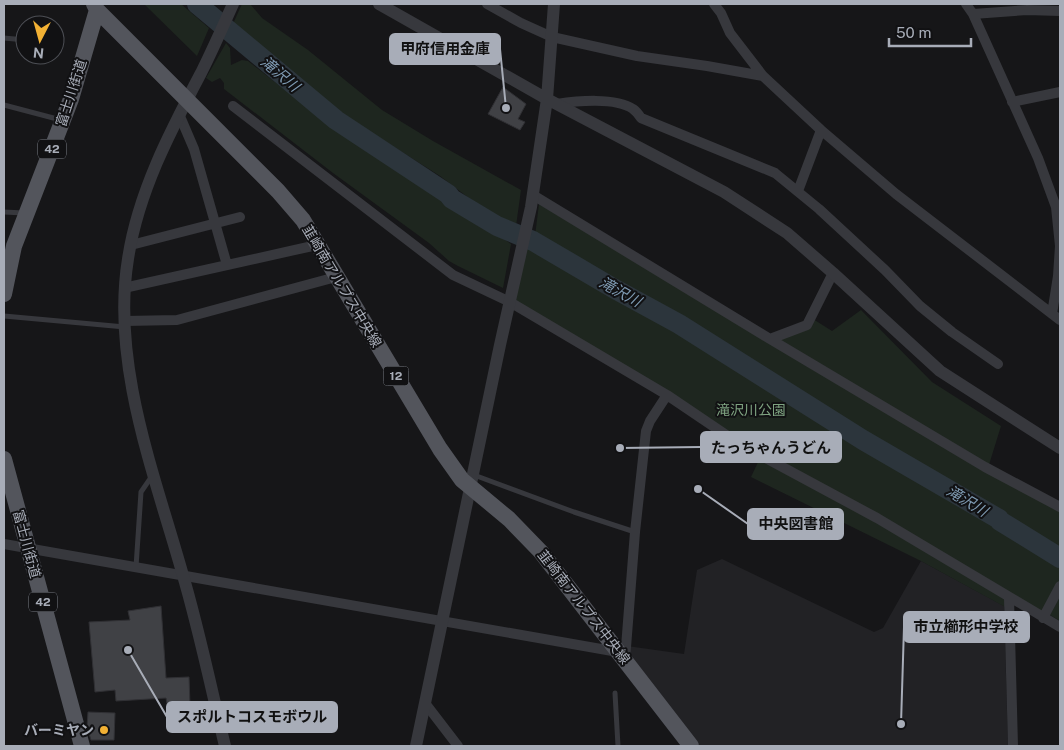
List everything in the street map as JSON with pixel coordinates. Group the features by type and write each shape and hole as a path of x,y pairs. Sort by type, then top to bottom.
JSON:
{"main road":[{"name":"韮崎南アルプス中央線","path":"96,7 278,192 303,220 440,449 462,480 473,482 542,552 691,746"},
{"name":"富士川街道","path":"4,294 14,246 71,99 96,7"},
{"name":"富士川街道","path":"4,458 82,746"}],"street":[{"path":"225,746 183,574 135,403 125,324 124,288 130,245 147,186 186,99 233,4"},
{"path":"379,4 552,101 724,192 787,233 940,371 1060,448"},
{"path":"487,4 521,23 552,37 637,56 763,76"},
{"path":"416,746 552,101 554,4"},
{"path":"714,4 721,13 730,34 763,76 821,130 896,194 1056,317"},
{"path":"966,4 973,14 1038,158 1056,207 1060,246 1056,317"},
{"path":"973,14 1026,10 1060,11"},
{"path":"1012,102 1060,92"},
{"path":"552,101 607,101 632,108 641,118 775,174 820,209 920,306 952,332 998,364"},
{"path":"233,106 453,275 510,302 667,396 738,443 877,518 1060,627"},
{"path":"179,114 194,149 227,265"},
{"path":"798,191 821,130"},
{"path":"532,201 770,339 984,467 1060,506"},
{"path":"130,245 240,218"},
{"path":"124,288 318,245"},
{"path":"770,339 807,325 833,273"},
{"path":"125,324 177,320 336,276"},
{"path":"4,544 183,574 622,656 646,431 650,421 667,396"},
{"path":"1043,618 1060,586"},
{"path":"1009,598 1013,746"},
{"path":"425,703 458,746"}],"lane":[{"path":"4,105 63,121"},
{"path":"4,212 27,214"},
{"path":"4,316 125,324"},
{"path":"136,567 141,492 154,474"},
{"path":"473,482 635,532"},
{"path":"616,693 618,746"}],"shaded area":[{"path":"722,559 874,632 883,628 921,561 1004,606 1008,746 695,746 626,657 627,646 684,654 697,570"}],"green space":[{"path":"144,4 181,4 209,28 197,56"},
{"path":"242,4 251,5 262,18 308,50 382,110 521,190 516,226 478,205 440,176 356,123 316,94 232,26"},
{"path":"226,43 230,48 231,65 242,60 248,61 366,150 469,217 478,226 485,226 511,244 503,288 449,261 429,243 333,173 224,89 224,83 220,78 212,82 206,78"},
{"name":"滝沢川公園","path":"539,204 771,342 813,319 832,331 861,310 932,382 1001,426 988,468 1060,507 1060,548 739,359 741,352 728,350 535,236"},
{"name":"滝沢川公園","path":"525,236 694,334 852,433 999,519 1050,552 1060,565 1060,586 1043,618 743,446 510,302"},
{"name":"滝沢川公園","path":"760,458 873,519 1007,600 1007,608 921,561 751,477"},
{"path":"1060,596 1060,621 1050,615"}],"building":[{"path":"503,87 526,104 518,119 525,122 520,130 488,114"},
{"path":"161,606 166,678 189,677 190,705 186,712 176,713 168,709 166,698 116,701 115,690 95,692 89,622 130,620 128,611"},
{"path":"88,712 115,713 114,740 91,740 87,727"}],"waterway":[{"name":"滝沢川","path":"197,4 336,120 448,194 452,199 497,226 533,241 679,324 863,440 999,519 1060,558"}],"place":[{"name":"甲府信用金庫","path":"506,108"},
{"name":"たっちゃんうどん","path":"620,448"},
{"name":"中央図書館","path":"698,489"},
{"name":"スポルトコスモボウル","path":"128,650"},
{"name":"市立櫛形中学校","path":"901,724"},
{"name":"バーミヤン","path":"104,730"}]}
